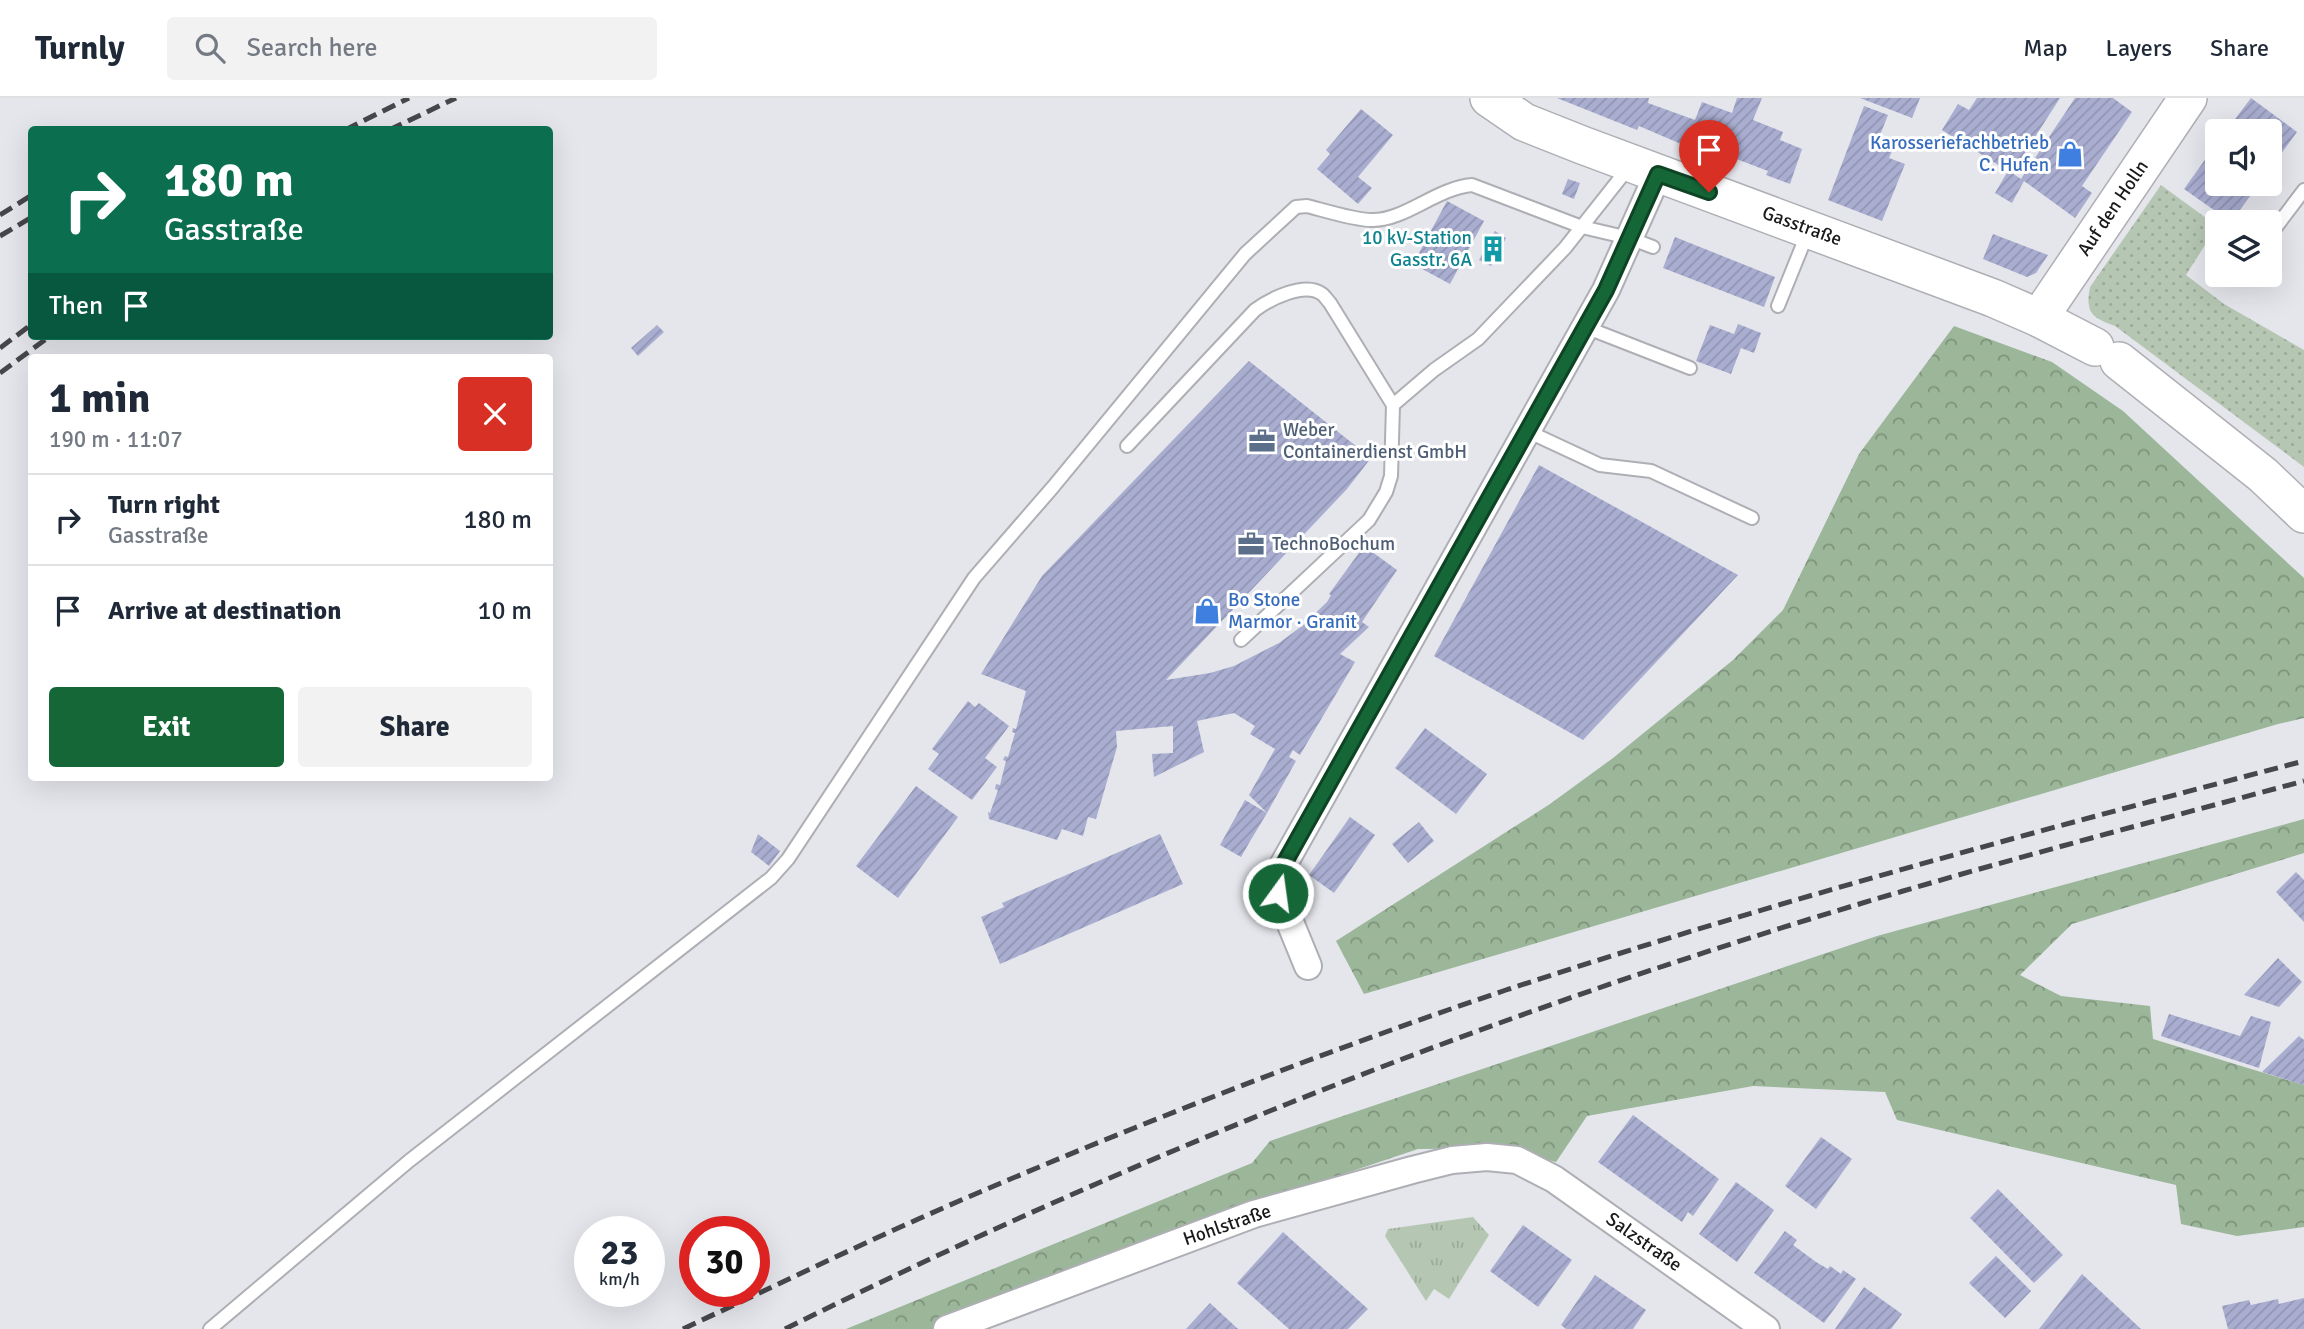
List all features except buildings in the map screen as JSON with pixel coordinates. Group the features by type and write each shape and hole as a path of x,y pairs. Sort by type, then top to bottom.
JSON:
{"street":[{"name":"Gasstraße","path":"1489,98 1524,122 1993,298 2039,318 2107,354 2263,475 2304,514"},
{"name":"Auf den Holln","path":"2039,318 2188,98"},
{"path":"1308,966 1278,893 1281,869 1606,290 1641,243 1645,169"},
{"name":"Hohlstraße","path":"947,1329 1254,1214 1452,1160 1487,1157 1517,1160"},
{"name":"Salzstraße","path":"1517,1160 1554,1179 1766,1329"}],"lane":[{"path":"1393,405 1434,370 1478,339 1582,227 1645,169"},
{"path":"210,1329 409,1161 771,878 788,859 974,578 1053,487 1245,254 1296,207 1307,206 1372,220 1394,215 1456,187 1472,185 1582,227 1641,243"},
{"path":"2282,219 2304,190"},
{"path":"1778,306 1809,228"},
{"path":"1127,446 1255,310 1272,298 1305,289 1321,293 1330,303 1393,405 1391,475 1386,492 1369,520 1241,640"},
{"path":"1585,327 1690,368"},
{"path":"1527,431 1600,465 1651,471 1752,518"}],"green space":[{"path":"2161,185 2205,217 2205,245 2186,275 2224,304 2304,350 2304,467 2115,326 2096,317 2090,309 2090,287"},
{"path":"1954,326 2052,362 2123,411 2304,578 2304,718 1364,994 1336,941 1550,804 1613,758 1733,660 1783,610 1859,454"},
{"path":"2304,819 2304,853 2072,924 2020,975 2061,996 2150,1006 2153,1039 2304,1085 2304,1227 2237,1236 2181,1224 2176,1185 1897,1120 1885,1092 1753,1086 1587,1116 1556,1162 1503,1148 1418,1149 1281,1195 952,1329 846,1329 1252,1163 1270,1141 1877,936"},
{"path":"1473,1217 1489,1235 1449,1299 1434,1289 1426,1301 1385,1236 1388,1229"}],"railway":[{"path":"353,126 409,98"},
{"path":"397,126 456,98"},
{"path":"0,215 28,198"},
{"path":"0,236 28,219"},
{"path":"0,348 28,327"},
{"path":"0,373 45,340"},
{"path":"683,1329 900,1227 1039,1167 1238,1087 1439,1013 1605,958 1803,898 2003,841 2304,761"},
{"path":"785,1329 903,1272 1142,1164 1263,1114 1508,1020 1756,936 1892,894 2304,781"}],"place":[{"name":"Karosseriefachbetrieb C. Hufen","path":"2070,154"},
{"name":"10 kV-Station Gasstr. 6A","path":"1493,249"},
{"name":"Weber Containerdienst GmbH","path":"1262,441"},
{"name":"TechnoBochum","path":"1251,544"},
{"name":"Bo Stone Marmor · Granit","path":"1207,611"}],"route":[{"path":"1278,893 1281,869 1606,290 1658,174 1709,192"}]}
